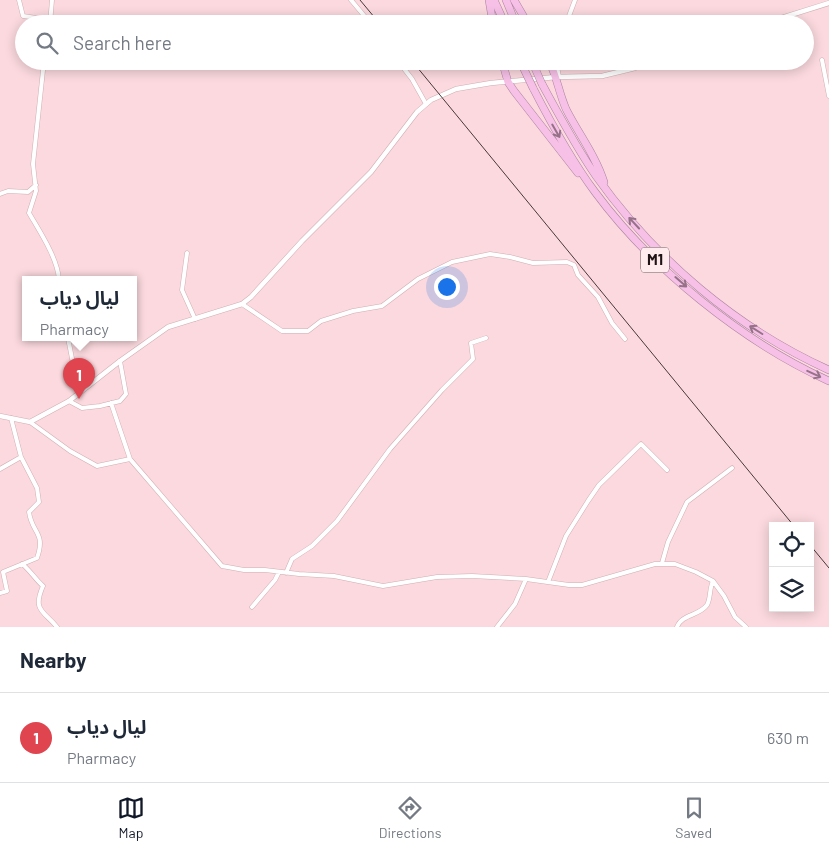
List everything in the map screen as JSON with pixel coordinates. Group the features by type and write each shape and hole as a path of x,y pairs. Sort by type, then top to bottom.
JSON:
{"highway":[{"path":"489,0 492,15"},
{"path":"494,0 501,15"},
{"path":"506,0 512,15"},
{"path":"514,0 523,15"},
{"path":"505,70 508,82 521,101 595,192"},
{"name":"M1","path":"525,70 560,137 595,192 645,251 742,332 807,371 829,381"},
{"name":"M1","path":"536,70 567,128 605,188 635,225 690,280 742,321 806,359 829,370"},
{"path":"554,70 558,77 564,103 601,173 605,188"}],"street":[{"path":"19,0 23,15"},
{"path":"51,15 52,0"},
{"path":"351,0 364,15"},
{"path":"569,15 575,0"},
{"path":"791,15 829,3"},
{"path":"822,60 829,96"},
{"path":"43,70 33,164 36,191 30,213 43,237 58,276"},
{"path":"405,70 426,104"},
{"path":"557,70 558,77"},
{"path":"30,422 69,402 120,361 168,327 242,304 251,297 302,241 371,172 417,112 431,100 456,89 558,77 602,76 628,70"},
{"path":"0,194 28,192 36,185"},
{"path":"187,253 182,290 195,319"},
{"path":"242,304 282,331 308,331 321,321 353,311 382,306 418,279 452,262 490,254 533,263 567,262 574,266 578,276 598,297 612,322 625,339"},
{"path":"286,573 292,559 312,546 337,521 390,449 442,390 473,359 471,344 486,338"},
{"path":"69,341 79,394"},
{"path":"69,402 82,408 120,401 126,394 120,361"},
{"path":"111,404 130,460 222,566 239,570 334,576 383,586 437,577 472,576 526,578 569,585 582,585 662,563 680,566 713,581 735,617 746,627"},
{"path":"0,416 30,422 70,451 97,466 130,460"},
{"path":"0,593 7,591 3,572 37,558 41,546 40,538 30,519 29,512 38,502 37,488 22,457 11,418"},
{"path":"548,582 566,536 588,501 599,485 641,444 667,470"},
{"path":"0,469 22,457"},
{"path":"662,563 668,542 687,502 732,468"},
{"path":"22,564 30,570 43,586 39,594 38,605 40,610 57,627"},
{"path":"252,607 275,580 279,572"},
{"path":"497,627 514,604 526,578"},
{"path":"677,627 682,620 702,610 707,605 713,581"}],"railway":[{"path":"360,0 372,15"},
{"path":"419,70 791,522"},
{"path":"814,550 829,568"}],"place":[{"name":"ليال دياب","path":"79,399"}]}
